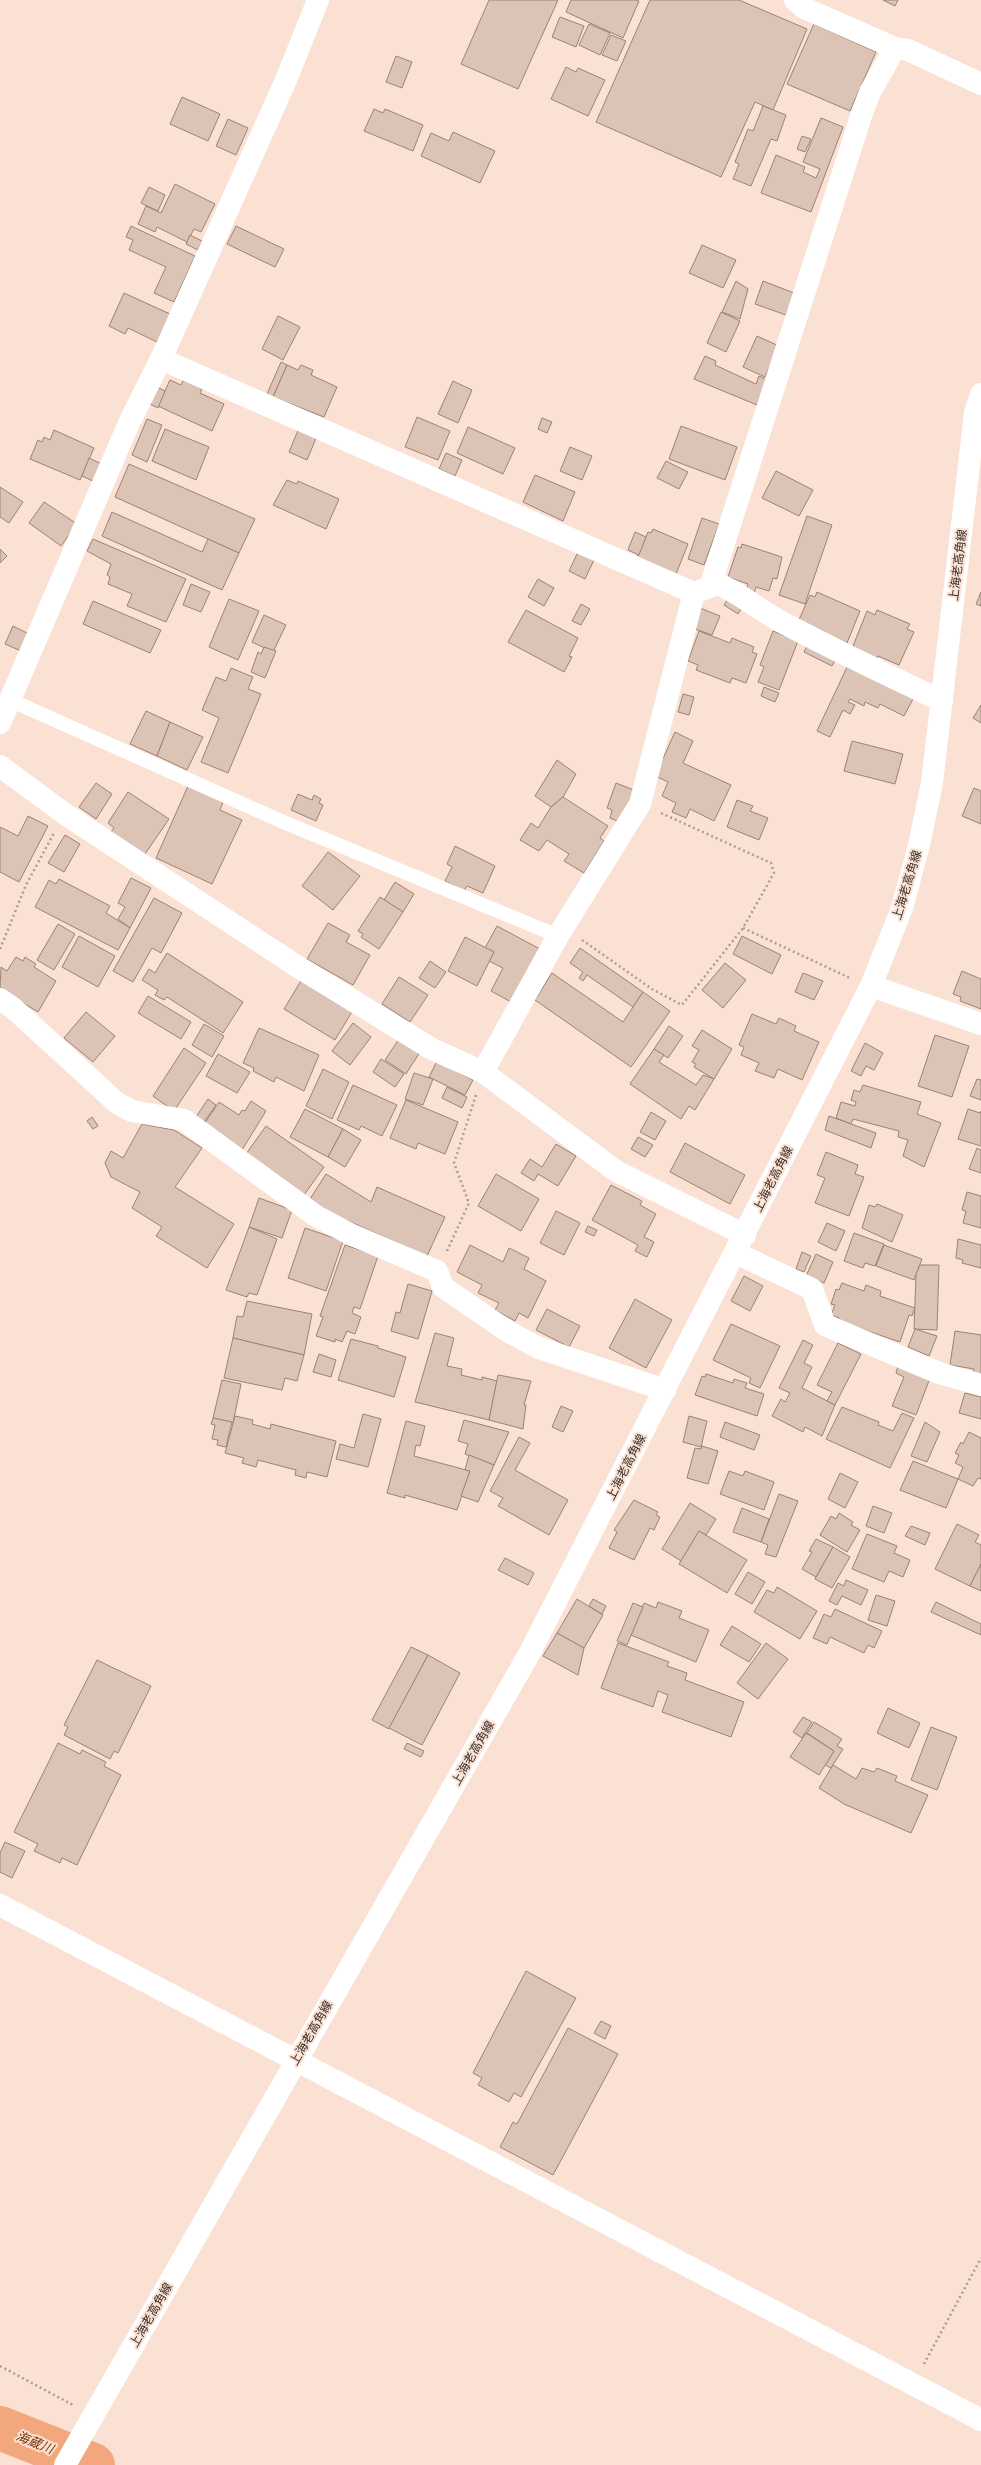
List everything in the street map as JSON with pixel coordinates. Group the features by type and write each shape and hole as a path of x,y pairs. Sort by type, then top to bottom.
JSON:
{"street":[{"path":"0,723 126,430 161,359 286,80 318,0"},
{"path":"795,0 804,8 895,48 908,50 981,84"},
{"path":"483,1072 561,932 640,804 704,587 861,116 870,92 895,48"},
{"path":"161,359 704,587 723,585 771,616 839,653 942,701"},
{"name":"上海老高角線","path":"64,2465 528,1656 741,1244 871,986 902,908 919,845 932,783 979,407"},
{"path":"0,766 64,814 295,964 432,1049 483,1072 616,1171 741,1244 812,1289 825,1325 939,1373 981,1385"},
{"path":"871,986 981,1024"},
{"path":"0,999 13,1008 117,1103 132,1111 184,1120 316,1216 350,1234 437,1271 443,1286 507,1331 539,1348 666,1390"},
{"path":"0,1905 981,2420"}],"lane":[{"path":"10,700 281,821 561,932"}],"path":[{"path":"561,932 652,989 682,1005 743,928 774,873 772,863 640,804"},
{"path":"0,949 26,885 64,814"},
{"path":"743,928 836,973 871,986"},
{"path":"437,1271 468,1203 454,1164 483,1072"},
{"path":"913,2384 981,2258"},
{"path":"0,2366 88,2425"}],"building":[{"path":"489,0 558,0 518,89 461,64"},
{"path":"571,0 639,1 623,38 566,12"},
{"path":"650,0 739,0 807,29 773,110 755,102 721,177 596,122"},
{"path":"883,0 898,0 895,6"},
{"path":"560,17 584,26 576,47 552,37"},
{"path":"589,24 610,33 600,55 579,45"},
{"path":"814,24 876,52 850,111 787,84"},
{"path":"611,35 626,41 617,61 602,55"},
{"path":"396,56 412,62 402,88 386,82"},
{"path":"566,67 576,72 578,68 605,80 588,116 551,99"},
{"path":"182,97 220,114 208,141 170,124"},
{"path":"763,106 786,115 777,141 771,139 751,186 733,179 739,164 735,162 748,129 753,131"},
{"path":"374,109 383,113 385,109 423,125 413,151 364,131"},
{"path":"821,118 843,127 811,212 761,193 776,155 805,167 803,172 816,178 820,169 803,162"},
{"path":"228,119 248,128 236,155 216,146"},
{"path":"453,132 495,151 480,183 421,156 431,133 449,141"},
{"path":"802,136 811,139 805,152 797,149"},
{"path":"175,184 215,204 201,232 194,229 187,242 157,227 155,232 138,224 146,206 161,213"},
{"path":"149,187 165,195 158,211 141,203"},
{"path":"131,226 195,256 174,302 154,293 166,267 129,250 133,240 126,237"},
{"path":"236,226 284,249 275,267 227,244"},
{"path":"190,235 202,241 198,250 186,244"},
{"path":"702,245 736,260 723,288 689,273"},
{"path":"736,281 748,289 740,319 722,312"},
{"path":"763,281 794,293 786,315 755,304"},
{"path":"124,293 170,314 157,342 128,328 125,334 109,326"},
{"path":"721,312 740,321 726,352 707,343"},
{"path":"278,316 300,327 283,360 262,349"},
{"path":"757,336 779,346 765,377 743,367"},
{"path":"705,356 716,361 715,365 756,384 759,376 768,380 757,405 694,379"},
{"path":"281,362 287,365 273,397 267,394"},
{"path":"287,365 298,370 301,365 313,370 311,375 337,387 324,417 273,397"},
{"path":"185,377 203,386 200,393 224,404 212,431 158,406 170,380 181,385"},
{"path":"453,381 472,390 458,423 438,414"},
{"path":"157,387 165,391 158,408 150,404"},
{"path":"417,417 450,431 438,460 405,447"},
{"path":"542,418 552,422 547,433 538,429"},
{"path":"147,419 162,425 147,462 132,455"},
{"path":"681,426 737,447 725,480 669,459"},
{"path":"468,427 515,448 503,474 457,453"},
{"path":"299,428 317,436 307,460 289,452"},
{"path":"165,429 209,447 196,480 152,461"},
{"path":"54,430 94,448 80,480 30,459 38,440 42,442 44,437 50,440"},
{"path":"570,447 592,456 582,480 560,471"},
{"path":"446,453 462,460 455,476 439,469"},
{"path":"89,458 104,465 97,483 82,476"},
{"path":"666,461 688,472 679,489 657,478"},
{"path":"129,464 255,519 239,553 115,497"},
{"path":"776,471 813,490 799,516 762,498"},
{"path":"535,475 575,492 563,521 523,502"},
{"path":"287,480 297,484 298,481 339,499 326,529 273,505"},
{"path":"0,487 23,502 9,523 0,517"},
{"path":"44,502 77,524 61,546 29,523"},
{"path":"112,512 202,552 208,539 239,553 222,590 102,536"},
{"path":"807,516 832,525 805,604 779,595"},
{"path":"702,518 719,524 704,565 688,559"},
{"path":"653,529 688,544 676,574 637,557 648,532 651,533"},
{"path":"635,532 646,537 639,555 628,550"},
{"path":"93,539 186,579 166,622 127,606 132,594 108,584 110,577 107,575 111,564 87,551"},
{"path":"742,544 782,557 777,579 773,578 769,591 756,587 754,594 746,591 748,584 728,577 738,547 741,548"},
{"path":"0,549 7,556 0,563"},
{"path":"578,552 594,560 585,579 569,571"},
{"path":"538,579 554,588 544,606 528,597"},
{"path":"191,584 210,592 201,612 183,605"},
{"path":"817,592 860,611 847,643 798,622 810,595 815,597"},
{"path":"981,592 981,606 976,604"},
{"path":"729,597 743,606 738,614 724,605"},
{"path":"229,599 259,611 238,660 209,647"},
{"path":"93,601 161,630 150,653 83,624"},
{"path":"581,604 590,609 581,625 572,621"},
{"path":"700,608 720,616 712,635 692,628"},
{"path":"526,610 578,638 569,656 572,657 564,672 508,642"},
{"path":"877,610 910,624 907,629 914,632 899,665 878,656 877,660 853,646 867,611 875,615"},
{"path":"264,615 286,625 273,652 252,642"},
{"path":"13,626 29,634 21,651 5,644"},
{"path":"699,631 730,643 732,638 754,647 752,652 757,654 746,683 732,678 730,683 696,670 698,665 688,661"},
{"path":"773,631 798,641 779,690 758,682 764,667 760,665"},
{"path":"808,644 836,658 832,666 804,652"},
{"path":"264,647 276,651 265,678 251,672 258,652 261,654"},
{"path":"847,667 913,699 904,716 880,704 878,708 865,702 864,706 850,699 848,702 855,705 850,714 843,710 830,737 817,731"},
{"path":"231,668 253,677 248,689 261,694 228,773 201,762 219,718 202,710 216,677 226,681"},
{"path":"764,687 779,693 775,702 761,696"},
{"path":"683,694 694,697 689,715 678,712"},
{"path":"981,705 981,723 973,718"},
{"path":"146,711 170,722 157,756 130,744"},
{"path":"170,722 203,737 187,770 157,756"},
{"path":"675,732 693,741 683,763 731,785 714,821 690,809 686,818 672,812 676,803 662,796 668,782 655,776"},
{"path":"852,741 903,754 895,784 844,771"},
{"path":"557,760 576,774 563,797 551,807 535,796"},
{"path":"96,783 112,794 96,819 79,807"},
{"path":"616,783 634,790 622,823 610,818 612,810 607,808"},
{"path":"188,786 223,802 220,810 242,820 212,884 156,858"},
{"path":"974,788 981,791 981,824 962,816"},
{"path":"128,792 169,819 145,854 111,832 114,828 108,823"},
{"path":"298,794 312,800 314,795 321,799 319,803 323,805 316,821 291,810"},
{"path":"563,797 608,826 600,838 604,841 584,873 564,861 569,854 547,840 539,851 520,840 531,823 538,828 551,807"},
{"path":"737,800 753,806 750,811 768,818 759,840 727,827"},
{"path":"28,816 48,826 19,882 0,872 0,827 18,836"},
{"path":"65,835 80,844 64,872 48,863"},
{"path":"455,846 495,866 483,893 467,886 464,891 445,881 452,867 447,864"},
{"path":"328,852 360,876 333,910 302,886"},
{"path":"131,878 151,888 130,928 118,919 125,907 118,903"},
{"path":"59,879 110,906 106,913 130,928 118,950 35,907 49,880 56,884"},
{"path":"395,882 414,894 403,912 384,900"},
{"path":"380,897 403,912 379,949 361,937 363,934 358,931"},
{"path":"154,898 182,913 161,953 152,948 133,982 113,971"},
{"path":"328,923 350,935 346,942 370,955 353,985 307,959"},
{"path":"58,924 75,934 54,970 37,960"},
{"path":"497,926 540,949 511,1002 491,991 503,968 489,961 494,952 485,948"},
{"path":"79,936 115,956 98,987 62,967"},
{"path":"742,936 781,955 772,974 733,954"},
{"path":"465,937 494,952 477,986 448,971"},
{"path":"580,948 643,992 633,1007 587,975 583,981 579,978 583,972 570,963"},
{"path":"167,953 243,1002 223,1033 167,997 164,1000 155,995 158,990 142,980 149,969 155,973"},
{"path":"16,957 23,961 25,957 36,964 34,967 56,981 38,1012 0,989 1,967 7,971"},
{"path":"430,961 446,972 435,988 419,978"},
{"path":"725,963 746,980 723,1008 702,990"},
{"path":"962,971 981,979 981,1009 960,1001 961,997 953,994"},
{"path":"552,973 623,1022 643,992 670,1011 631,1067 535,1000"},
{"path":"803,973 823,981 814,1000 795,992"},
{"path":"399,977 428,995 410,1022 382,1004"},
{"path":"302,979 353,1010 335,1040 284,1009"},
{"path":"148,996 191,1022 181,1039 138,1013"},
{"path":"86,1012 115,1036 93,1062 64,1038"},
{"path":"752,1014 776,1024 779,1018 796,1026 794,1031 819,1042 802,1080 778,1069 774,1078 755,1071 759,1063 741,1055 744,1047 739,1045"},
{"path":"353,1023 371,1037 350,1065 332,1051"},
{"path":"204,1024 224,1036 212,1057 192,1045"},
{"path":"669,1026 683,1036 668,1058 654,1049"},
{"path":"259,1028 319,1055 304,1091 276,1077 274,1082 253,1071 254,1068 243,1063"},
{"path":"702,1030 732,1049 714,1079 694,1067 696,1064 692,1062 699,1050 692,1046"},
{"path":"935,1035 969,1046 952,1097 918,1086"},
{"path":"399,1039 420,1052 406,1074 385,1060"},
{"path":"865,1043 883,1053 874,1070 866,1066 861,1076 851,1071"},
{"path":"184,1048 206,1063 174,1111 153,1096"},
{"path":"654,1049 664,1055 659,1062 696,1085 703,1075 714,1079 695,1110 689,1106 681,1119 630,1084"},
{"path":"218,1054 250,1072 237,1093 206,1076"},
{"path":"381,1059 404,1074 395,1087 373,1072"},
{"path":"437,1061 473,1080 465,1095 429,1077"},
{"path":"323,1069 349,1082 332,1119 306,1106"},
{"path":"414,1073 433,1079 423,1105 405,1099"},
{"path":"977,1079 981,1080 981,1100 970,1096"},
{"path":"353,1085 397,1105 382,1136 361,1126 359,1130 337,1120"},
{"path":"863,1085 921,1102 917,1114 941,1123 924,1167 903,1156 908,1140 898,1137 899,1131 853,1119 851,1124 836,1118 841,1102 855,1106 856,1102 851,1100 854,1090 860,1092"},
{"path":"447,1087 467,1097 462,1108 442,1098"},
{"path":"208,1099 216,1105 204,1122 196,1117"},
{"path":"406,1100 458,1122 445,1154 418,1143 416,1149 390,1138"},
{"path":"251,1101 266,1111 242,1150 204,1124 219,1102 239,1115 242,1110 245,1111"},
{"path":"305,1109 343,1129 328,1157 290,1137"},
{"path":"968,1109 980,1113 981,1111 981,1146 958,1139"},
{"path":"651,1112 666,1121 655,1140 640,1132"},
{"path":"829,1116 876,1133 871,1148 825,1130"},
{"path":"92,1117 98,1126 93,1129 87,1121"},
{"path":"142,1124 174,1130 202,1148 175,1187 234,1224 207,1268 156,1236 162,1227 132,1208 140,1192 111,1177 105,1163 111,1151 123,1158"},
{"path":"266,1126 324,1167 304,1195 246,1154"},
{"path":"343,1129 361,1140 345,1167 328,1157"},
{"path":"638,1137 653,1145 645,1157 631,1149"},
{"path":"685,1143 745,1175 730,1204 670,1172"},
{"path":"556,1144 576,1156 558,1186 538,1174 534,1181 521,1173 530,1159 542,1167"},
{"path":"977,1148 981,1150 981,1173 969,1169"},
{"path":"826,1152 858,1165 855,1174 864,1177 849,1216 815,1203 825,1178 817,1175"},
{"path":"326,1174 371,1202 377,1187 445,1217 427,1256 326,1211 310,1199"},
{"path":"496,1174 539,1199 521,1231 478,1206"},
{"path":"611,1185 642,1201 640,1205 656,1214 644,1237 654,1242 647,1257 635,1251 638,1245 592,1220"},
{"path":"967,1192 981,1196 981,1228 963,1223 966,1211 962,1210"},
{"path":"259,1198 292,1210 282,1238 249,1227"},
{"path":"877,1204 903,1215 892,1242 862,1228 869,1205 875,1207"},
{"path":"556,1211 580,1223 564,1255 540,1243"},
{"path":"827,1223 845,1231 836,1251 818,1242"},
{"path":"588,1226 597,1230 594,1236 585,1232"},
{"path":"249,1227 277,1239 257,1295 249,1293 247,1297 226,1290"},
{"path":"305,1228 343,1241 326,1291 288,1278"},
{"path":"854,1233 884,1244 875,1266 865,1263 863,1268 844,1261"},
{"path":"958,1239 981,1245 981,1268 962,1263 963,1260 956,1258"},
{"path":"345,1245 378,1256 360,1309 354,1307 352,1313 361,1317 355,1334 347,1331 342,1342 335,1339 335,1342 316,1336 323,1317 320,1316"},
{"path":"470,1245 503,1262 509,1248 529,1258 524,1269 546,1281 528,1318 519,1313 515,1321 495,1310 499,1303 478,1293 482,1285 457,1272"},
{"path":"884,1245 922,1259 914,1280 876,1266"},
{"path":"802,1252 811,1256 804,1272 796,1269"},
{"path":"816,1254 833,1262 824,1283 806,1276"},
{"path":"920,1265 939,1265 937,1330 914,1329 916,1274"},
{"path":"744,1276 763,1286 750,1311 731,1301"},
{"path":"842,1283 864,1291 866,1285 881,1291 880,1296 915,1308 912,1316 909,1315 900,1342 838,1321 839,1318 831,1315 835,1305 831,1304 836,1289 839,1290"},
{"path":"408,1284 432,1291 418,1339 391,1331 396,1312 400,1313"},
{"path":"635,1299 672,1320 646,1368 609,1348"},
{"path":"247,1301 312,1314 304,1355 233,1338 237,1316 243,1317"},
{"path":"547,1309 580,1326 569,1347 536,1330"},
{"path":"731,1324 780,1346 760,1388 749,1383 751,1378 713,1360"},
{"path":"915,1329 937,1336 929,1356 908,1347"},
{"path":"955,1331 981,1335 981,1374 973,1373 974,1369 950,1365"},
{"path":"435,1333 454,1338 447,1366 462,1369 461,1375 482,1380 482,1377 497,1381 489,1420 415,1402"},
{"path":"233,1338 304,1355 297,1381 285,1378 282,1390 224,1378"},
{"path":"351,1339 378,1346 378,1348 406,1357 394,1397 338,1380"},
{"path":"803,1340 813,1345 804,1363 812,1367 802,1388 835,1405 822,1436 805,1427 803,1432 772,1416 781,1399 785,1402 790,1393 779,1388"},
{"path":"838,1343 861,1354 835,1405 827,1401 832,1392 817,1385"},
{"path":"319,1354 336,1360 331,1377 313,1372"},
{"path":"898,1366 930,1378 916,1415 892,1406 904,1377 896,1373"},
{"path":"706,1374 733,1383 734,1379 747,1383 745,1388 764,1394 757,1416 695,1395 702,1376 705,1377"},
{"path":"498,1375 531,1381 524,1405 526,1405 523,1429 489,1420"},
{"path":"222,1380 241,1384 233,1423 213,1418"},
{"path":"965,1393 981,1397 981,1419 959,1413"},
{"path":"561,1406 573,1411 563,1432 552,1427"},
{"path":"842,1407 879,1422 878,1425 893,1431 902,1413 914,1418 890,1468 826,1439"},
{"path":"363,1414 381,1419 368,1467 336,1459 340,1444 354,1448"},
{"path":"235,1416 253,1420 252,1424 270,1429 271,1424 336,1441 327,1477 307,1472 306,1478 295,1475 296,1470 258,1460 256,1467 242,1463 244,1458 225,1453"},
{"path":"689,1416 707,1421 701,1447 683,1442"},
{"path":"213,1418 232,1422 226,1447 217,1445 218,1440 212,1439 215,1425 211,1424"},
{"path":"464,1420 509,1432 494,1465 465,1454 468,1444 458,1441"},
{"path":"406,1421 425,1426 420,1446 416,1445 414,1456 470,1471 457,1510 405,1495 405,1498 387,1493"},
{"path":"725,1422 760,1435 754,1450 720,1437"},
{"path":"925,1422 940,1432 927,1462 911,1456"},
{"path":"969,1432 981,1438 981,1479 978,1478 973,1486 958,1479 963,1467 955,1463 959,1455 955,1453 961,1442 963,1444"},
{"path":"519,1437 530,1443 515,1470 568,1500 549,1535 498,1506 503,1498 490,1491"},
{"path":"702,1446 718,1451 708,1484 687,1478 695,1448 701,1449"},
{"path":"469,1455 494,1465 478,1502 461,1496 470,1471 465,1470"},
{"path":"913,1461 958,1479 946,1508 900,1490"},
{"path":"729,1471 743,1476 745,1471 774,1482 764,1510 720,1494"},
{"path":"840,1473 858,1482 845,1508 828,1499"},
{"path":"779,1494 798,1501 776,1557 765,1554 768,1545 761,1542"},
{"path":"634,1500 658,1512 656,1515 660,1517 654,1530 650,1528 634,1560 609,1548 617,1532 614,1530"},
{"path":"690,1503 716,1519 706,1535 699,1531 681,1561 662,1549"},
{"path":"873,1506 892,1513 884,1533 866,1526"},
{"path":"742,1508 769,1519 761,1542 733,1532"},
{"path":"839,1513 853,1522 851,1525 860,1530 847,1552 820,1535 831,1516 836,1519"},
{"path":"957,1524 979,1535 975,1542 981,1545 981,1564 970,1586 935,1569"},
{"path":"911,1526 930,1533 925,1545 905,1536"},
{"path":"699,1531 747,1560 727,1593 679,1564"},
{"path":"867,1534 897,1546 894,1553 910,1560 903,1577 889,1571 884,1582 852,1569"},
{"path":"816,1539 833,1547 816,1577 802,1569 812,1552 809,1551"},
{"path":"833,1547 850,1557 832,1588 815,1579"},
{"path":"505,1558 534,1573 528,1585 498,1570"},
{"path":"981,1564 981,1591 970,1586"},
{"path":"748,1572 765,1582 752,1604 735,1594"},
{"path":"846,1580 868,1590 861,1605 842,1596 837,1605 829,1601 838,1583 844,1586"},
{"path":"777,1587 817,1611 800,1639 754,1612 767,1590 774,1593"},
{"path":"876,1595 895,1601 887,1626 868,1620"},
{"path":"577,1599 603,1615 584,1648 557,1633"},
{"path":"593,1599 606,1606 602,1614 589,1606"},
{"path":"658,1602 682,1611 679,1618 709,1630 696,1662 631,1635 644,1603 656,1608"},
{"path":"936,1602 981,1624 981,1635 931,1612"},
{"path":"633,1603 643,1607 627,1645 617,1641"},
{"path":"835,1609 882,1631 874,1648 868,1645 864,1653 830,1637 827,1644 813,1638 824,1614 831,1617"},
{"path":"732,1626 761,1644 749,1662 720,1645"},
{"path":"557,1633 584,1648 578,1675 543,1656"},
{"path":"618,1643 669,1662 667,1666 687,1673 685,1680 744,1702 731,1737 662,1712 668,1695 658,1691 653,1707 601,1688"},
{"path":"766,1643 788,1659 758,1699 737,1683"},
{"path":"411,1647 428,1655 389,1729 372,1720"},
{"path":"428,1655 460,1673 422,1745 389,1728"},
{"path":"97,1660 151,1686 118,1753 114,1751 110,1759 64,1735 68,1727 64,1725"},
{"path":"888,1708 920,1723 909,1748 877,1733"},
{"path":"803,1717 812,1722 802,1738 793,1732"},
{"path":"814,1722 842,1739 837,1746 843,1749 831,1768 825,1765 834,1751 807,1733"},
{"path":"931,1727 957,1737 937,1790 911,1780"},
{"path":"806,1733 834,1751 819,1775 790,1757"},
{"path":"58,1743 80,1754 82,1750 106,1762 104,1766 121,1775 77,1865 62,1858 60,1863 34,1851 38,1844 14,1832"},
{"path":"407,1743 424,1751 421,1757 404,1749"},
{"path":"833,1765 856,1779 862,1768 874,1772 877,1768 897,1776 895,1781 928,1795 911,1833 844,1804 819,1788"},
{"path":"5,1842 25,1851 12,1878 0,1872 0,1853"},
{"path":"526,1971 576,1998 521,2097 514,2093 509,2102 478,2085 482,2078 473,2073"},
{"path":"601,2021 611,2026 605,2039 594,2033"},
{"path":"568,2028 618,2054 553,2175 500,2147 513,2122 517,2124"}],"waterway":[{"name":"海蔵川","path":"0,2428 93,2465"}]}
